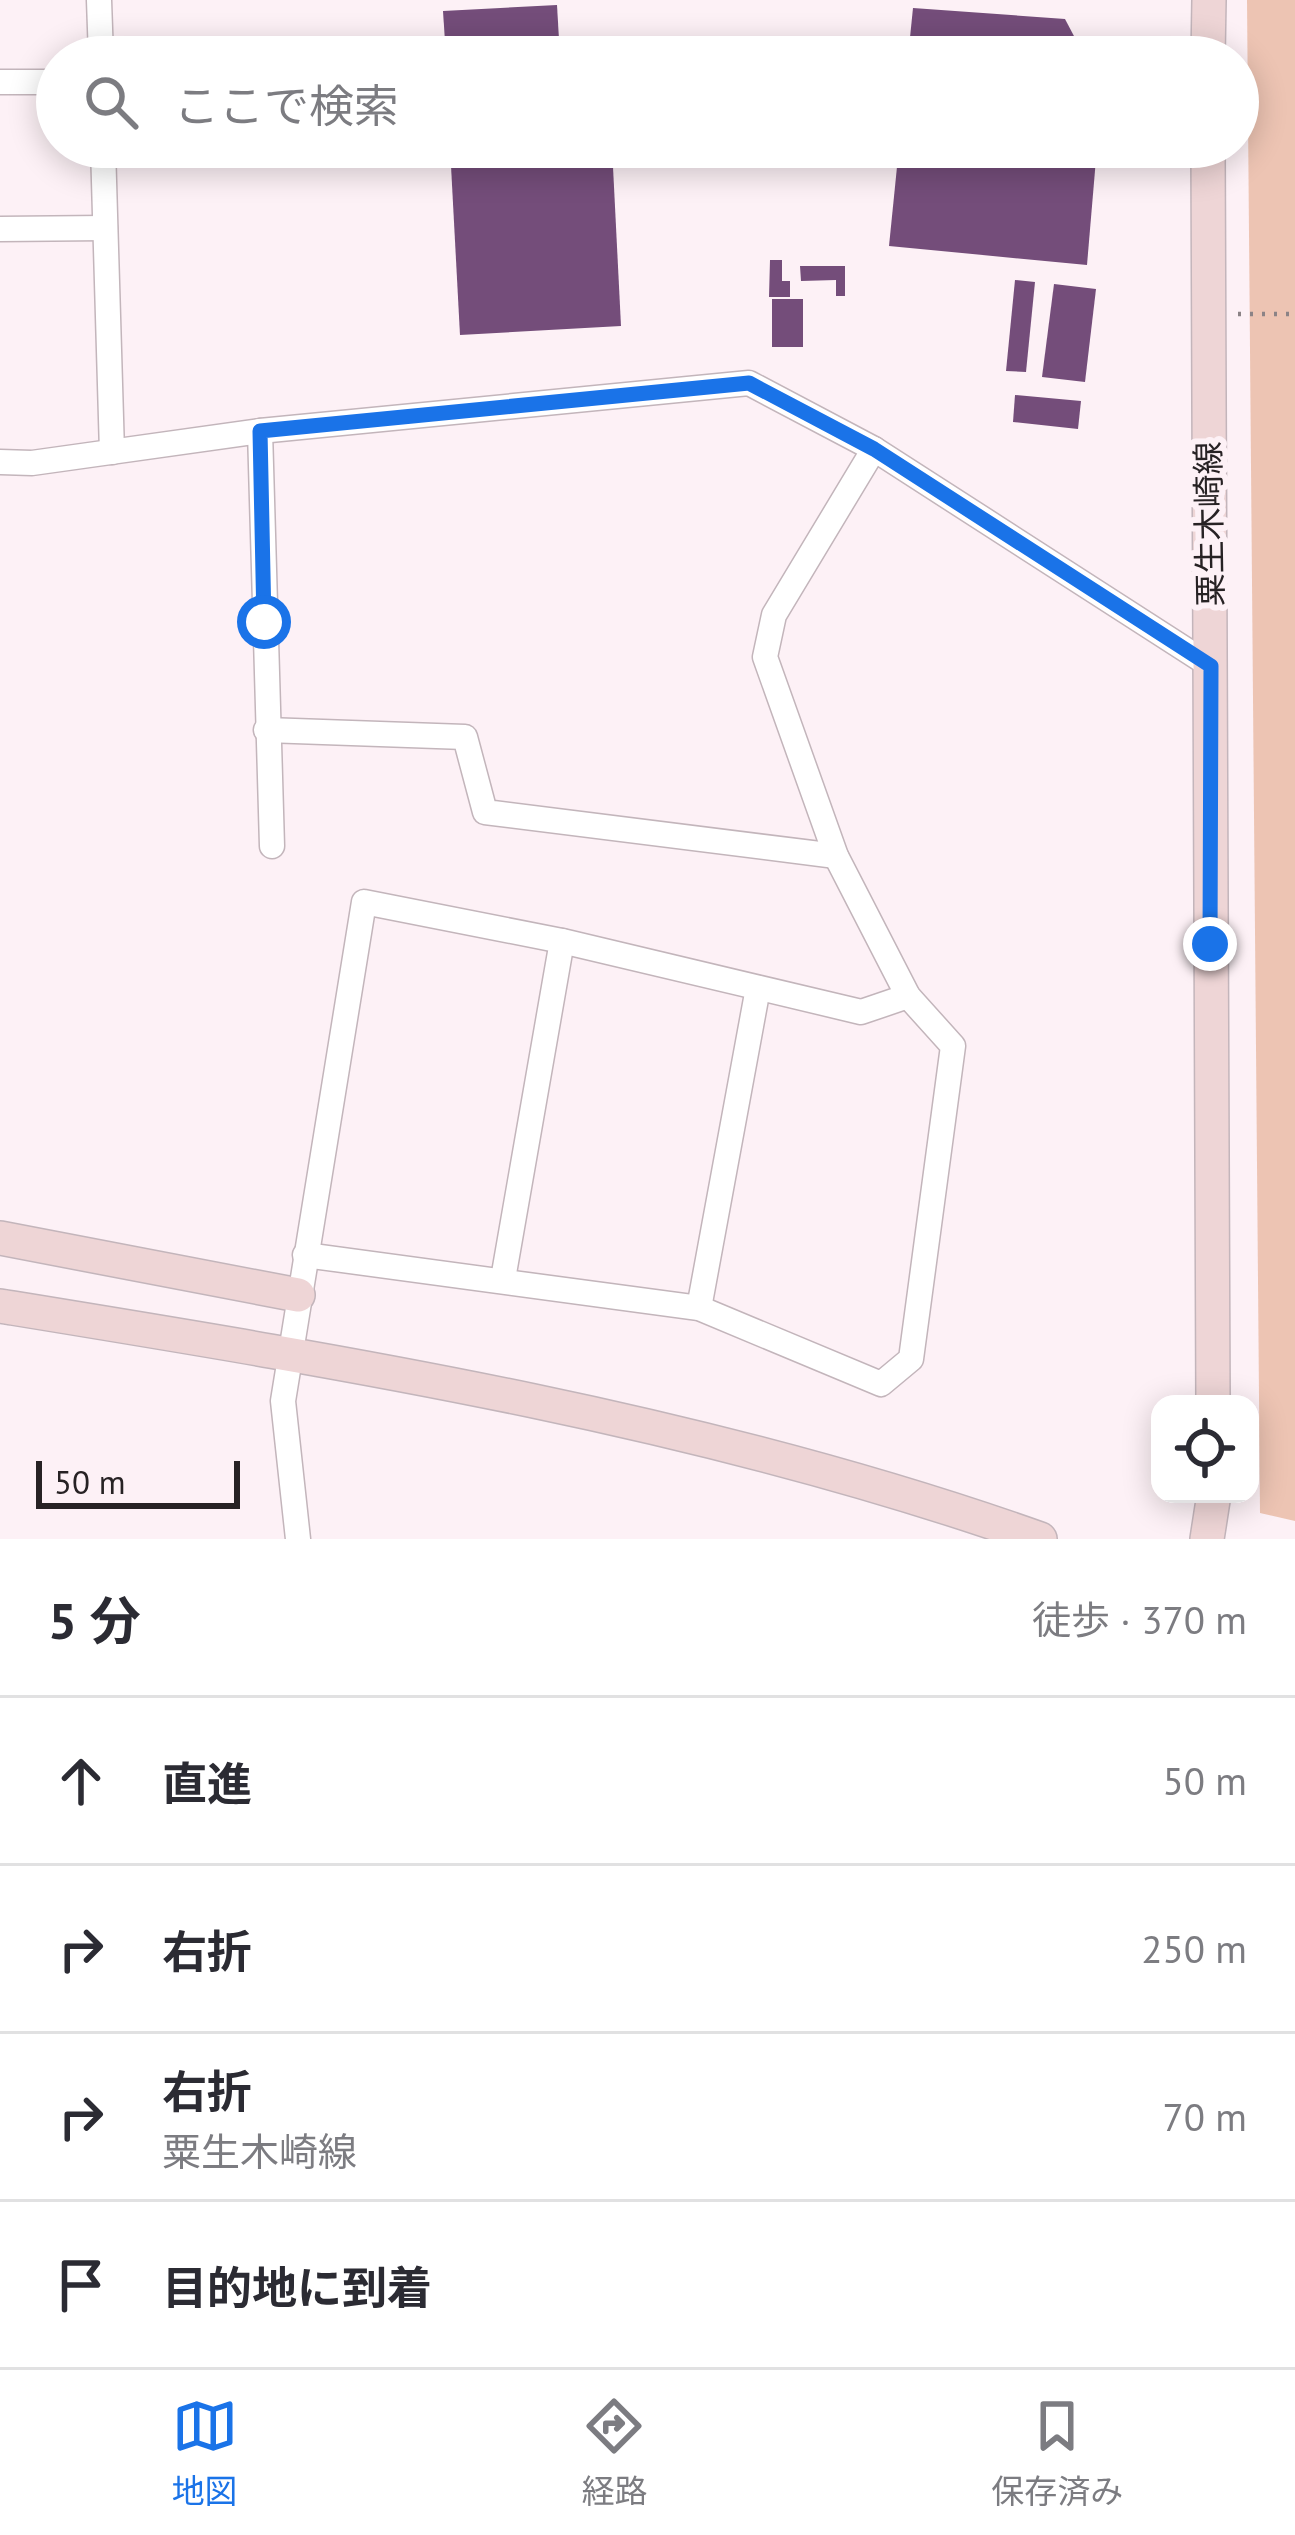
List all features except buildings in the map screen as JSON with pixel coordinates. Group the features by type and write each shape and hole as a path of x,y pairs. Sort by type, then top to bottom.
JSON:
{"street":[{"path":"99,0 100,36"},
{"path":"1208,36 1209,0"},
{"path":"0,82 36,82"},
{"path":"104,168 112,452"},
{"name":"粟生木崎線","path":"1208,168 1213,1395"},
{"path":"0,229 105,228"},
{"path":"0,462 749,383 874,449 1211,666"},
{"path":"260,431 272,846"},
{"path":"305,1255 699,1308 881,1384 911,1359 953,1046 908,996 836,856 765,657 774,615 874,449"},
{"path":"266,730 466,737 484,812 836,856"},
{"path":"298,1539 284,1401 364,902 562,941 861,1012 908,996"},
{"path":"502,1279 562,941"},
{"path":"699,1308 758,988"},
{"path":"0,1238 298,1295"},
{"path":"0,1306 289,1353 655,1427 1040,1539"},
{"path":"1207,1539 1213,1503"}],"path":[{"path":"1232,314 1295,314"}],"shaded area":[{"path":"1247,0 1295,0 1295,1521 1260,1513 1248,168 1259,168 1259,36 1247,36"}],"route":[{"path":"264,622 260,431 749,383 874,449 1211,666 1210,944"}]}
